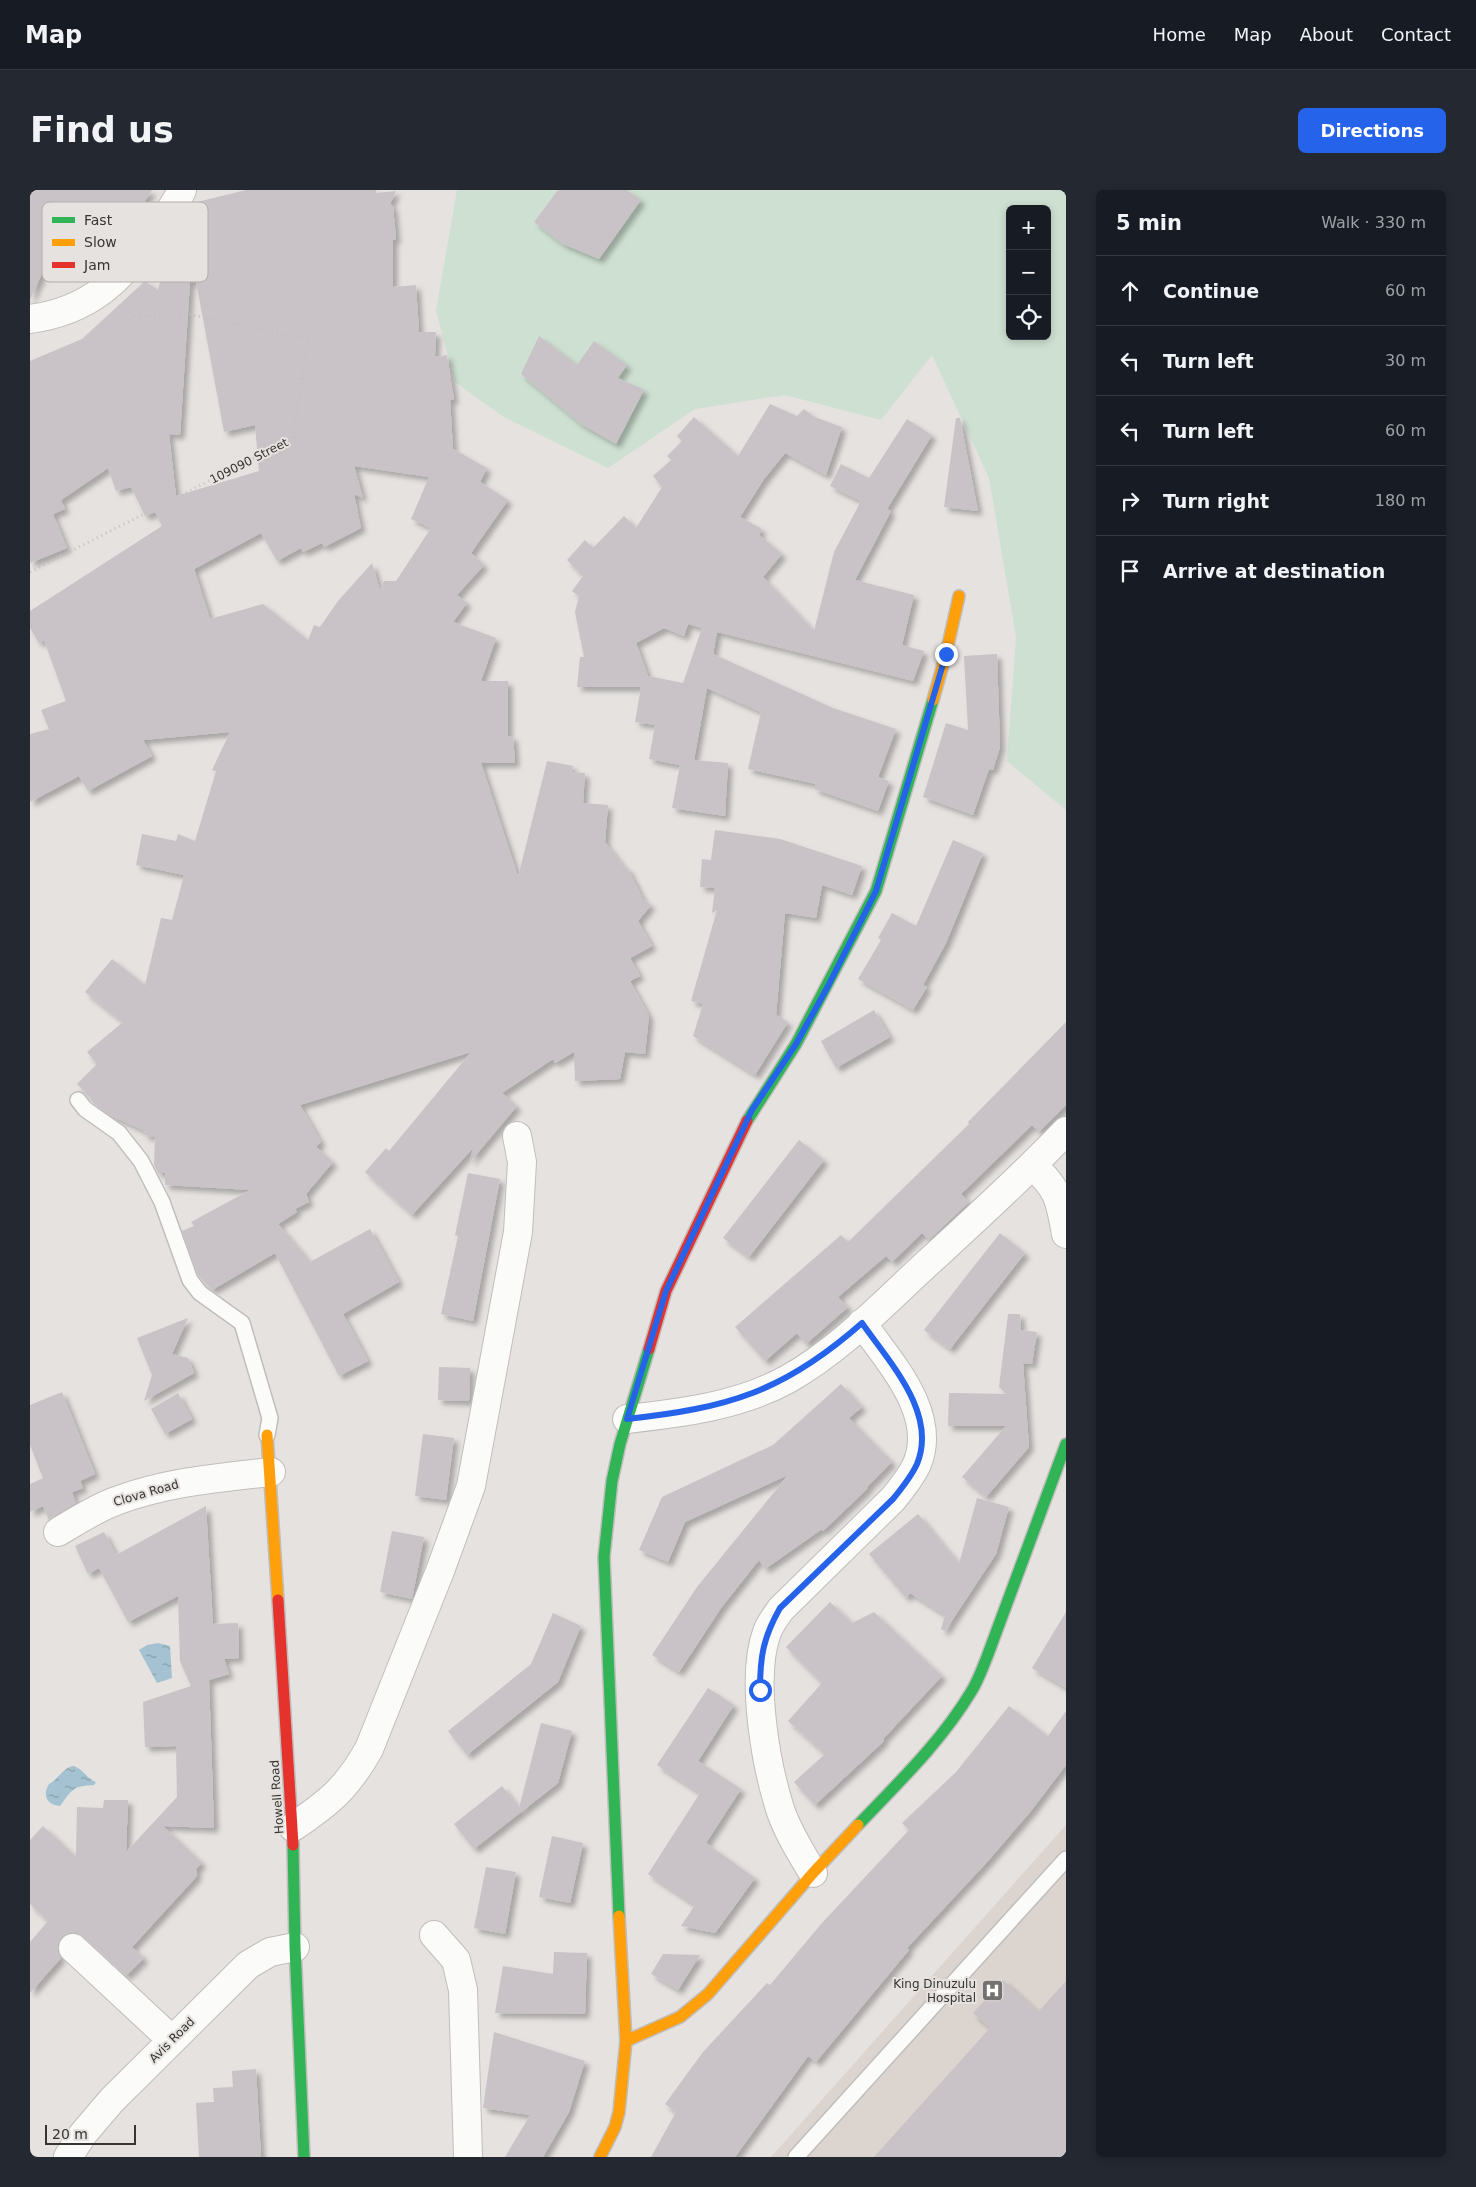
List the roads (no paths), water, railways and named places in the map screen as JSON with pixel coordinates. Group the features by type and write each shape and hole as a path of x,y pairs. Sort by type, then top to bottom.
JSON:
{"street":[{"path":"174,202 182,190"},
{"path":"30,320 68,309 108,288 114,282"},
{"path":"600,2157 615,2127 619,2112 626,2041 617,1887 604,1557 612,1481 627,1419 666,1291 752,1110 805,1028 876,891 946,654 959,596"},
{"path":"627,1419 711,1407 749,1396 788,1379 841,1342 1033,1166 1066,1132"},
{"path":"293,1827 326,1805 340,1791 355,1774 370,1749 440,1571 471,1486 518,1232 522,1162 517,1136"},
{"path":"1033,1166 1054,1187 1061,1204 1066,1234"},
{"path":"813,1873 795,1843 775,1791 766,1743 760,1690 760,1657 767,1630 780,1608 893,1499 907,1482 917,1463 922,1443 921,1425 909,1392 862,1323"},
{"name":"Howell Road","path":"267,1435 271,1472 293,1827 295,1947 304,2157"},
{"path":"626,2041 680,2017 708,1994 813,1873 920,1760 950,1725 972,1691 987,1657 1066,1444"},
{"name":"Clova Road","path":"58,1532 114,1501 148,1490 175,1483 271,1472"},
{"path":"434,1935 456,1960 463,1990 468,2157"},
{"name":"Avis Road","path":"68,2157 83,2134 112,2100 248,1966 270,1952 295,1947"},
{"path":"73,1948 172,2040"}],"lane":[{"path":"78,1100 85,1108 119,1133 141,1161 162,1202 190,1280 200,1292 242,1323 270,1418 267,1435"},
{"path":"796,2157 1066,1859"}],"water":[{"path":"158,1643 170,1646 172,1678 157,1683 139,1650 147,1645"},
{"path":"74,1766 96,1782 94,1785 81,1786 73,1790 60,1806 52,1804 46,1796 49,1784 64,1771"}],"place":[{"name":"King Dinuzulu Hospital","path":"992,1991"}]}
